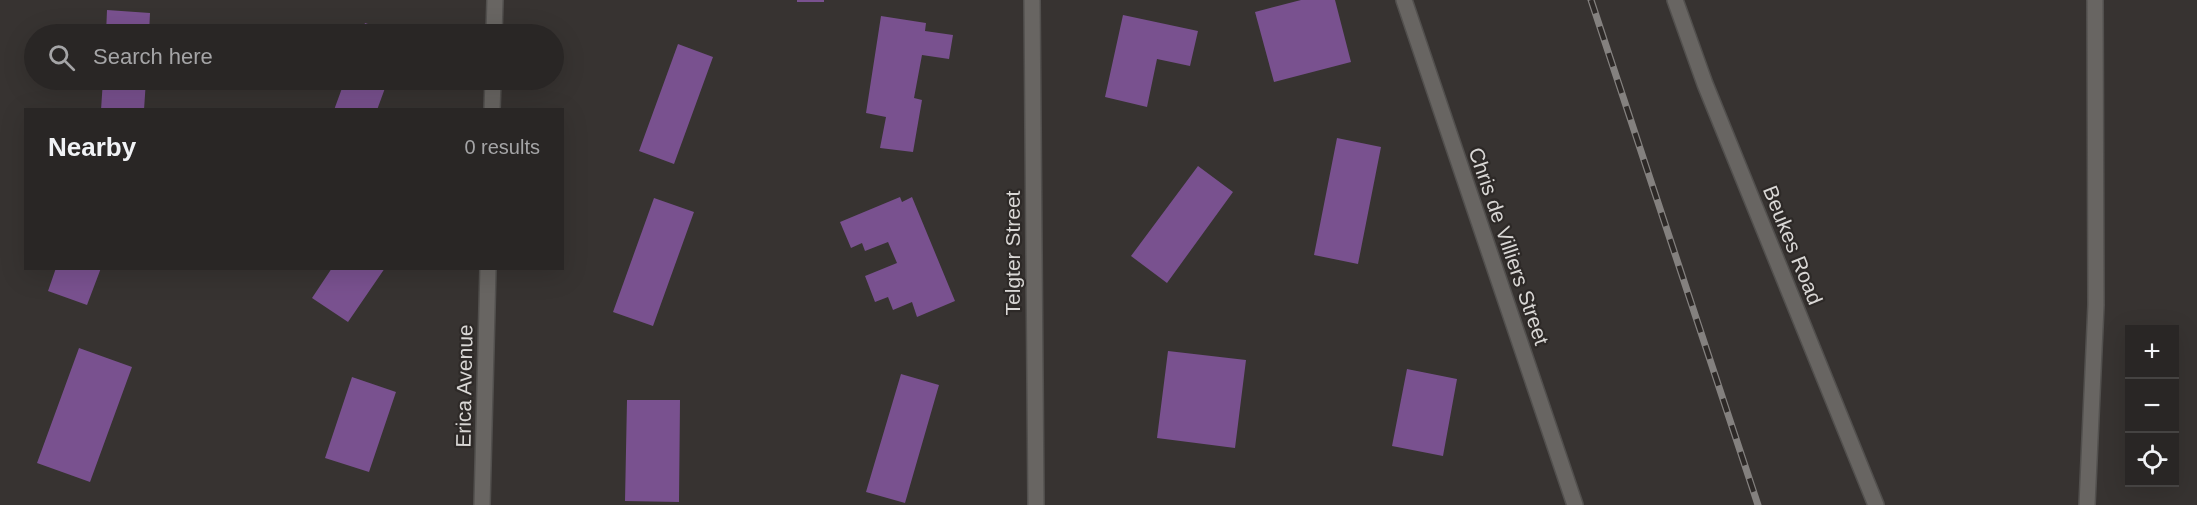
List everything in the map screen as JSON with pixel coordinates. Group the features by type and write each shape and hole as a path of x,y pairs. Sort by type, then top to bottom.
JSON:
{"street":[{"path":"494,24 495,0"},
{"name":"Telgter Street","path":"1032,0 1036,505"},
{"name":"Chris de Villiers Street","path":"1404,0 1575,505"},
{"name":"Beukes Road","path":"1675,0 1706,84 1876,505"},
{"path":"2087,505 2096,305 2095,0"},
{"path":"492,108 493,90"},
{"name":"Erica Avenue","path":"482,505 488,270"}],"building":[{"path":"797,0 824,0 824,2 797,2"},
{"path":"1301,0 1335,0 1351,62 1274,82 1255,12"},
{"path":"107,10 150,13 149,24 106,24"},
{"path":"1123,15 1198,31 1190,66 1157,59 1147,107 1105,97"},
{"path":"881,16 926,23 925,31 953,35 949,59 922,55 914,98 922,100 913,152 880,148 886,117 866,113"},
{"path":"678,44 713,57 674,164 639,151"},
{"path":"102,90 145,90 144,108 101,108"},
{"path":"341,90 384,90 378,108 335,108"},
{"path":"1337,138 1381,147 1358,264 1314,255"},
{"path":"1198,166 1233,192 1167,283 1131,256"},
{"path":"900,197 902,202 912,197 955,301 917,317 912,302 893,310 888,297 875,302 865,276 897,263 888,242 865,251 862,243 851,248 840,222"},
{"path":"654,198 694,212 653,326 613,312"},
{"path":"55,270 100,270 87,305 48,291"},
{"path":"331,270 384,270 348,322 312,298"},
{"path":"79,348 132,367 90,482 37,463"},
{"path":"1168,351 1246,360 1235,448 1157,438"},
{"path":"1407,369 1457,379 1443,456 1392,446"},
{"path":"901,374 939,385 905,503 866,492"},
{"path":"352,377 396,392 369,472 325,458"},
{"path":"627,400 680,400 679,502 625,501"}],"railway":[{"path":"1591,0 1758,505"}]}
